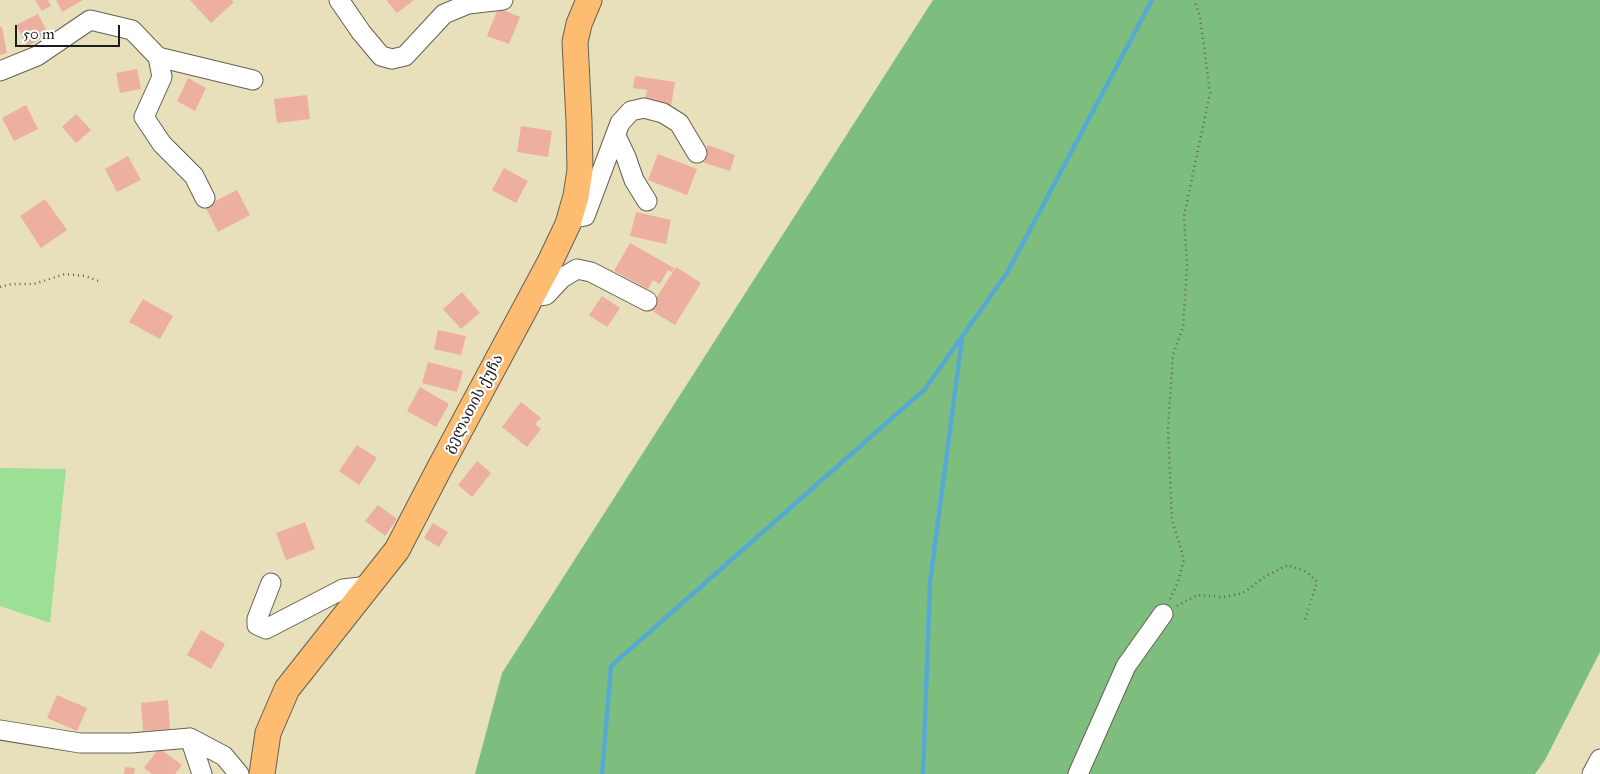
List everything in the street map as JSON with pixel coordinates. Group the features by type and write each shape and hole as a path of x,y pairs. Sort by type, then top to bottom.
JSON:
{"main road":[{"name":"გელათის ქუჩა","path":"262,774 268,733 287,689 397,550 549,264 569,219 576,196 580,170 575,42 579,24 589,0"}],"street":[{"path":"339,0 361,32 381,56 392,59 405,56 444,14 468,4 503,0"},
{"path":"0,71 37,56 90,20 132,30 158,58 162,77 144,117 162,144 194,176 205,198"},
{"path":"158,58 253,80"},
{"path":"569,219 585,216 620,123 631,111 644,108 663,113 679,123 697,153"},
{"path":"616,136 634,180 647,201"},
{"path":"531,297 546,295 562,278 577,269 591,272 647,300"},
{"path":"271,583 257,620 257,625 266,629 342,589 369,586"},
{"path":"1078,774 1126,666 1163,614"},
{"path":"0,730 80,743 131,743 190,738 224,756 239,774"},
{"path":"190,738 202,774"},
{"path":"1592,774 1600,759"}],"path":[{"path":"1163,614 1178,582 1184,558 1172,520 1168,428 1173,355 1183,327 1187,266 1184,216 1210,93 1200,16 1194,0"},
{"path":"0,287 12,284 34,284 65,274 85,276 101,282"},
{"path":"1163,614 1197,595 1224,597 1243,593 1266,576 1288,565 1307,572 1317,582 1305,620"}],"green space":[{"path":"933,0 1600,0 1600,652 1545,760 1535,774 475,774 502,673"},
{"path":"0,468 66,469 50,623 0,606"}],"building":[{"path":"35,0 48,0 51,6 42,11"},
{"path":"56,0 83,0 62,12"},
{"path":"190,0 231,0 234,2 211,23"},
{"path":"386,0 414,0 397,13"},
{"path":"498,8 520,17 509,44 487,36"},
{"path":"38,14 49,35 27,46 16,25"},
{"path":"0,27 2,27 7,53 0,55"},
{"path":"137,69 141,89 120,93 116,73"},
{"path":"635,76 675,82 671,106 645,102 647,90 633,88"},
{"path":"188,78 206,88 195,111 177,101"},
{"path":"307,95 310,119 277,123 274,99"},
{"path":"26,105 38,129 14,141 2,118"},
{"path":"76,114 91,130 76,143 62,127"},
{"path":"521,126 552,131 548,157 517,152"},
{"path":"708,145 735,155 730,171 702,162"},
{"path":"658,154 697,169 687,195 648,180"},
{"path":"128,156 141,180 117,192 105,169"},
{"path":"504,168 528,181 516,203 492,190"},
{"path":"237,190 250,215 218,232 205,206"},
{"path":"45,199 67,230 41,248 20,216"},
{"path":"636,212 671,220 666,244 630,236"},
{"path":"630,243 674,268 672,272 668,270 660,284 653,280 648,289 614,271"},
{"path":"676,267 701,283 675,325 649,309"},
{"path":"462,292 480,313 461,329 443,309"},
{"path":"602,296 620,308 607,327 589,315"},
{"path":"143,299 173,316 160,339 129,322"},
{"path":"438,330 466,336 461,355 434,349"},
{"path":"428,362 463,371 457,392 422,383"},
{"path":"420,387 449,404 436,427 407,411"},
{"path":"521,402 541,418 535,424 541,429 527,447 502,427"},
{"path":"357,445 377,458 359,485 339,471"},
{"path":"477,461 491,473 472,497 458,485"},
{"path":"378,505 397,519 385,536 365,521"},
{"path":"305,522 315,549 286,560 276,533"},
{"path":"433,523 448,532 439,547 424,538"},
{"path":"201,630 225,644 211,669 187,655"},
{"path":"57,695 87,708 77,731 47,718"},
{"path":"168,700 170,729 143,731 141,703"},
{"path":"159,748 182,765 175,774 152,774 144,768"},
{"path":"125,767 135,768 134,774 124,774"}],"waterway":[{"path":"602,774 611,666 925,389 1007,273 1152,0"},
{"path":"923,774 930,583 962,338"}]}
